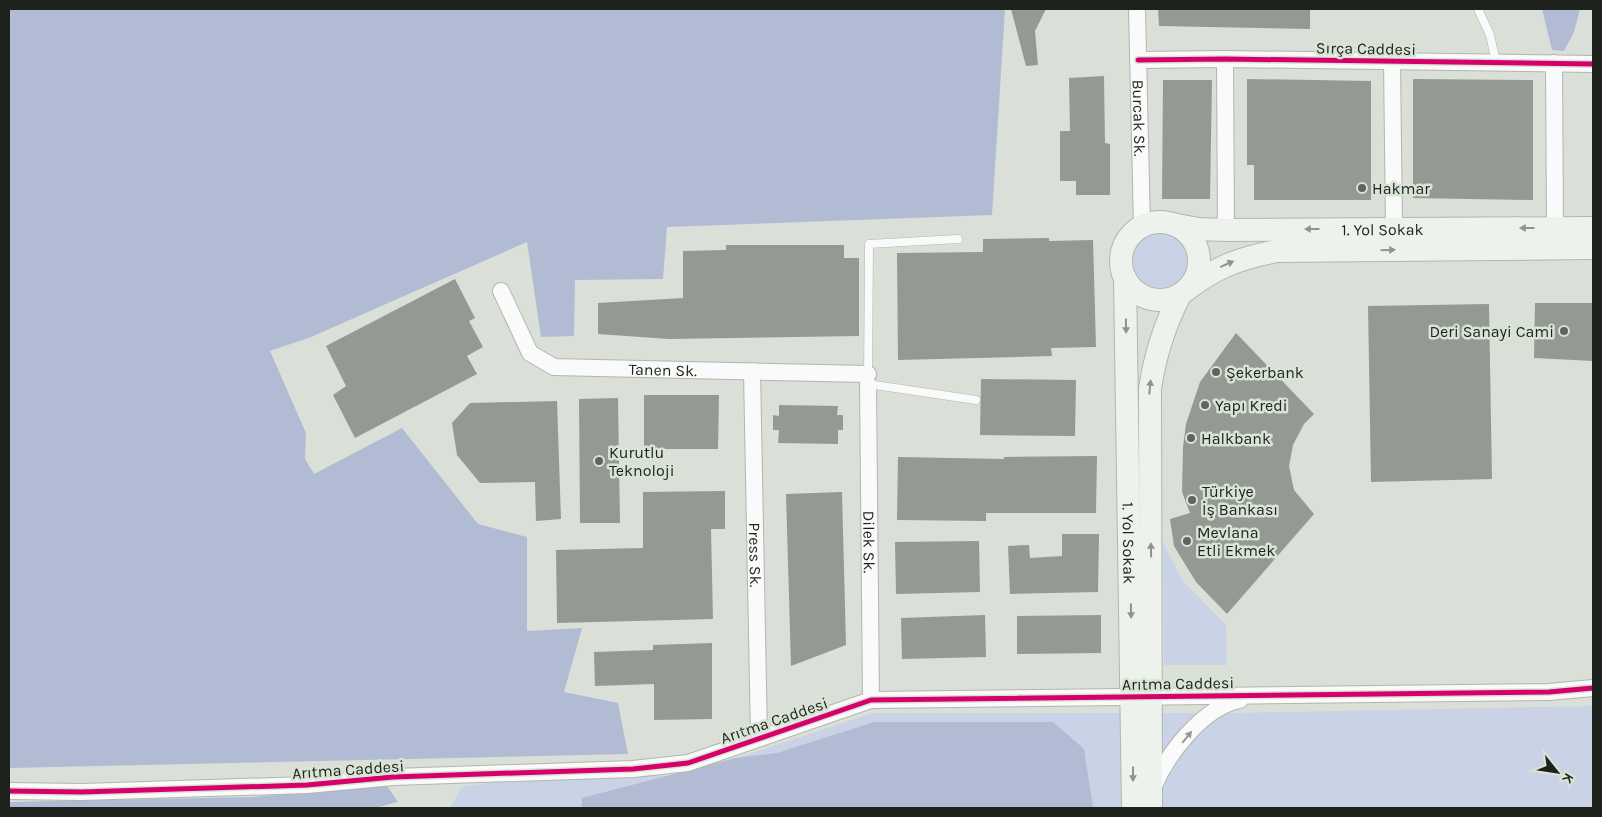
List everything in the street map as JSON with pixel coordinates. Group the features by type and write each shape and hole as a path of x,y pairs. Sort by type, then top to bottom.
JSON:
{"main road":[{"name":"1. Yol Sokak","path":"1151,800 1143,696 1125,278 1122,266 1124,249 1132,234 1151,223 1172,224 1198,229 1226,230 1593,228"},
{"name":"1. Yol Sokak","path":"1133,808 1143,696 1150,389 1154,358 1162,333 1183,293 1197,273 1199,261 1197,249 1192,238 1183,229 1172,224"},
{"name":"1. Yol Sokak","path":"1125,278 1132,288 1142,296 1155,300 1168,300 1183,293 1225,264 1246,257 1276,251 1593,248"}],"street":[{"name":"Burcak Sk.","path":"1137,9 1142,227"},
{"name":"Sırça Caddesi","path":"1138,60 1225,59 1593,64"},
{"path":"1225,59 1226,230"},
{"path":"1392,61 1394,228"},
{"path":"1554,63 1555,228"},
{"name":"Tanen Sk.","path":"501,291 530,353 554,368 752,371 868,379"},
{"name":"Press Sk.","path":"752,371 759,738"},
{"name":"Dilek Sk.","path":"868,379 871,700"},
{"path":"1549,692 1593,688"},
{"path":"1549,692 1593,699"},
{"name":"Arıtma Caddesi","path":"9,791 82,792 297,786 393,777 633,769 688,763 871,700 1549,692"},
{"path":"1151,800 1163,768 1200,721 1214,709 1229,702 1264,695"}],"lane":[{"path":"1478,9 1490,34 1496,62"},
{"path":"958,239 869,244 868,379 976,400"}],"shaded area":[{"path":"9,9 1005,9 992,215 667,227 663,279 575,280 574,336 541,337 527,242 311,337 270,351 306,433 305,459 314,474 402,428 478,524 527,537 527,631 582,628 564,692 618,703 628,754 9,768"},
{"path":"1542,9 1580,9 1574,32 1564,51 1552,50"},
{"path":"1160,232 1175,237 1183,245 1188,260 1183,275 1175,283 1160,288 1145,283 1137,275 1132,260 1137,245 1145,237"},
{"path":"1163,542 1182,580 1226,625 1227,665 1164,665"},
{"path":"1593,706 1593,808 450,808 462,787 510,779 686,775 872,713 1229,713"},
{"path":"874,722 1053,722 1084,749 1093,808 582,808 582,798 735,758 777,753"},
{"path":"387,786 398,802 375,808 9,808 9,802 251,797"}],"building":[{"path":"1011,9 1046,9 1035,31 1038,65 1026,66"},
{"path":"1158,9 1310,9 1310,29 1159,26"},
{"path":"1104,76 1105,143 1110,144 1110,195 1076,195 1076,181 1060,181 1060,131 1070,131 1069,78"},
{"path":"1247,79 1371,81 1371,200 1254,200 1254,165 1247,165"},
{"path":"1413,79 1533,80 1533,200 1413,198"},
{"path":"1163,80 1212,80 1210,199 1162,199"},
{"path":"1049,238 1049,241 1093,240 1096,347 1051,348 1052,356 898,360 897,253 983,252 983,239"},
{"path":"726,245 844,245 844,258 859,258 859,336 669,339 598,334 598,303 683,298 683,251 726,250"},
{"path":"455,279 475,318 469,321 483,347 467,356 477,374 355,438 333,395 346,386 326,346"},
{"name":"Deri Sanayi Cami","path":"1535,303 1593,303 1593,361 1534,358"},
{"path":"1489,304 1492,479 1371,482 1368,306"},
{"path":"1236,333 1314,414 1304,424 1293,445 1289,466 1294,490 1314,514 1227,614 1196,582 1174,546 1170,519 1190,513 1182,492 1183,447 1186,424 1200,382"},
{"path":"981,379 1076,380 1075,436 980,435"},
{"path":"644,395 719,395 718,449 644,449"},
{"name":"Kurutlu Teknoloji","path":"618,398 620,523 580,523 579,399"},
{"path":"557,401 561,519 536,521 535,482 480,483 457,455 452,423 470,403"},
{"path":"779,405 838,406 837,415 843,415 843,430 838,430 838,444 778,443 779,430 773,430 773,415 779,416"},
{"path":"1097,456 1096,513 986,513 986,521 897,520 898,457 1004,459 1004,457"},
{"path":"725,491 725,529 711,529 713,619 557,623 556,550 643,548 643,492"},
{"path":"842,492 846,645 791,666 786,494"},
{"path":"1062,534 1099,534 1098,592 1010,594 1008,546 1029,545 1030,558 1062,556"},
{"path":"979,541 980,592 896,594 895,542"},
{"path":"985,615 986,657 902,659 901,618"},
{"path":"1101,615 1101,653 1017,654 1017,616"},
{"path":"712,643 712,719 654,720 654,684 595,686 594,652 653,650 653,645"}],"cycle path":[{"path":"1138,60 1225,59 1593,64"},
{"path":"9,791 82,792 307,785 393,777 633,769 688,763 871,700 1549,692 1593,688"}],"place":[{"name":"Hakmar","path":"1362,188"},
{"name":"Deri Sanayi Cami","path":"1564,331"},
{"name":"Şekerbank","path":"1216,372"},
{"name":"Yapı Kredi","path":"1205,405"},
{"name":"Halkbank","path":"1191,438"},
{"name":"Kurutlu Teknoloji","path":"599,461"},
{"name":"Türkiye İş Bankası","path":"1192,500"},
{"name":"Mevlana Etli Ekmek","path":"1187,541"}]}
